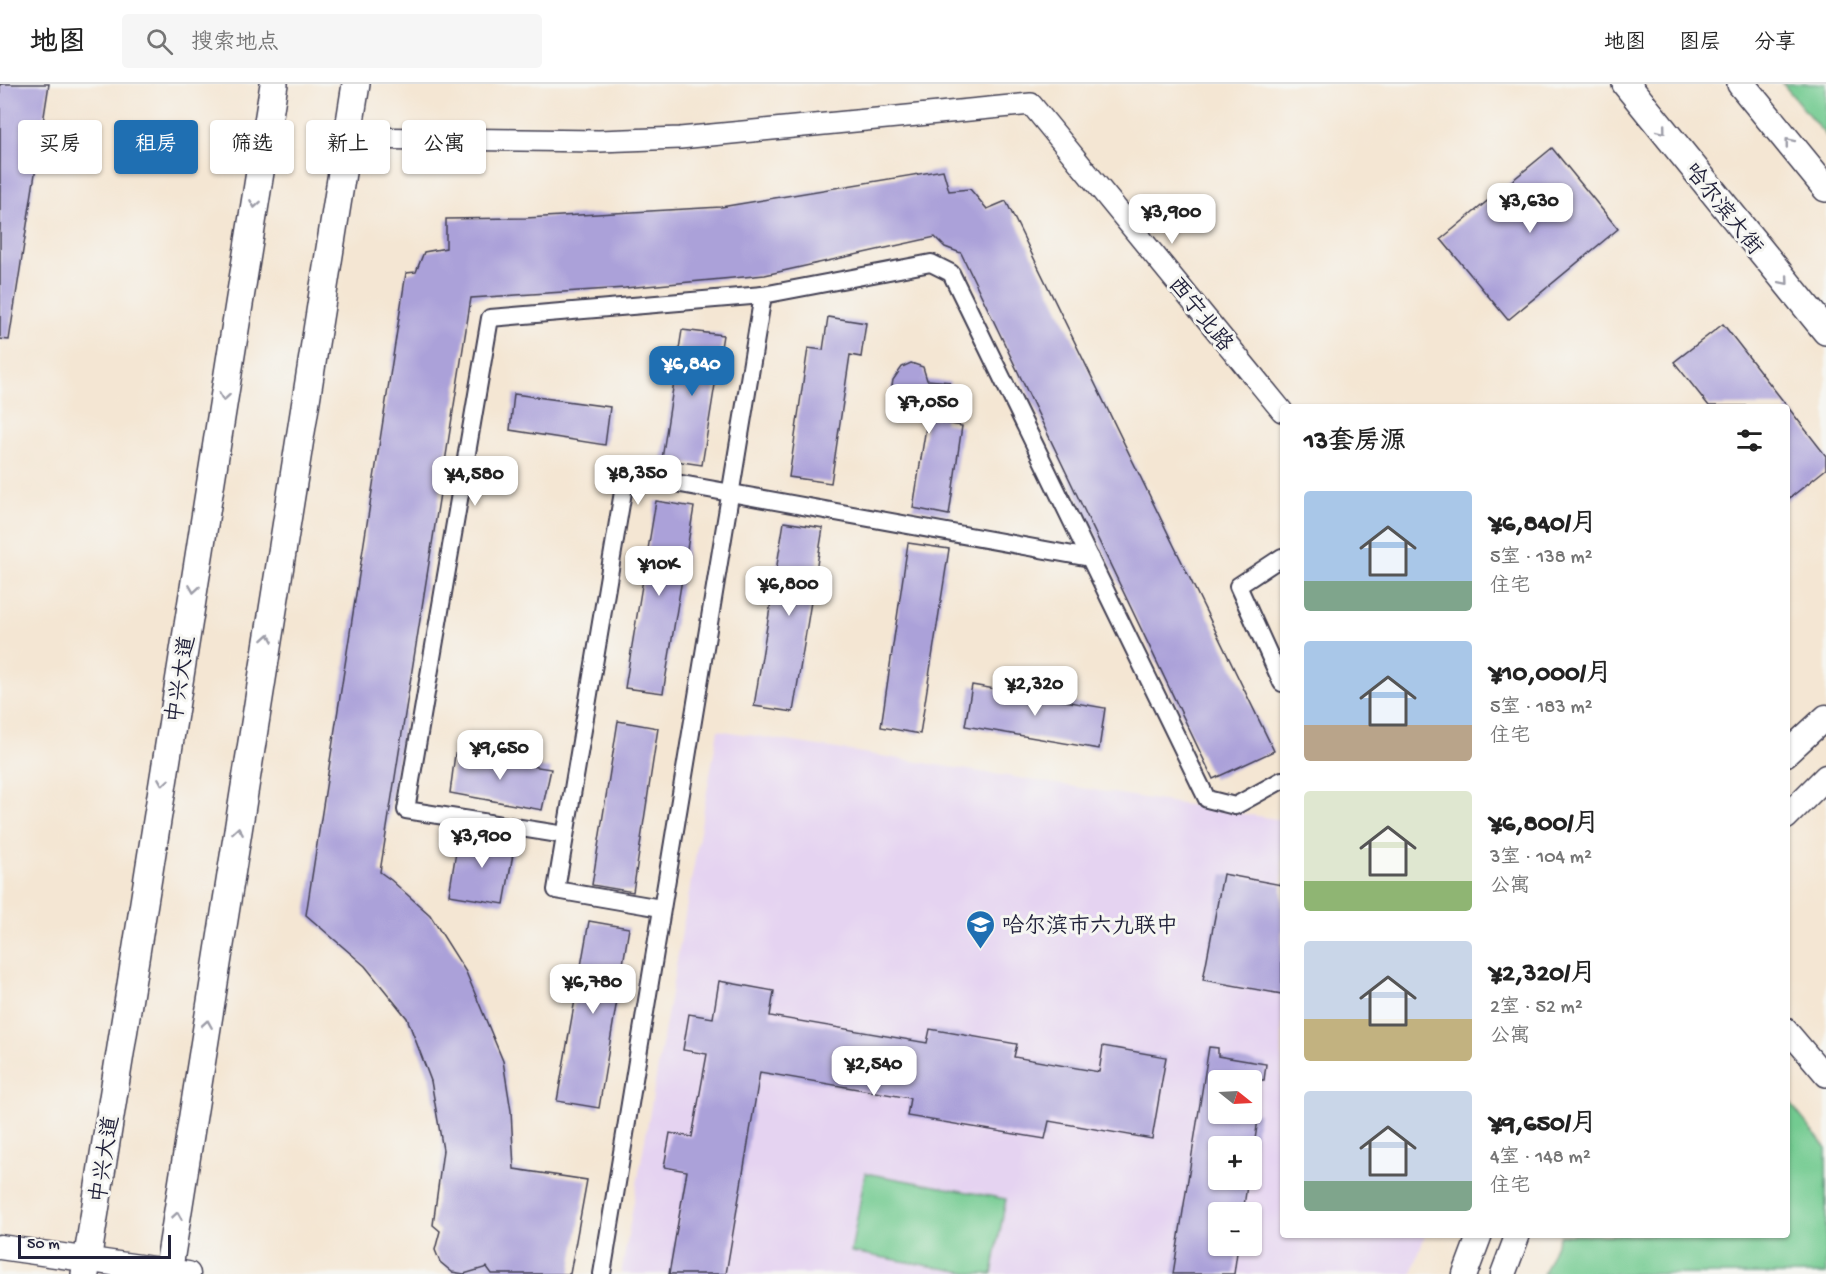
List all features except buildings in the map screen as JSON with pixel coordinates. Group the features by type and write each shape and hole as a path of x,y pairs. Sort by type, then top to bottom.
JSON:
{"main road":[{"path":"350,120 356,84"},
{"name":"哈尔滨大街","path":"1626,84 1826,331"},
{"path":"1741,84 1826,188"},
{"name":"中兴大道","path":"86,1267 271,88"},
{"path":"0,1247 86,1267 175,1273 342,174"},
{"path":"1790,750 1826,717"},
{"path":"1790,813 1826,777"},
{"path":"1465,1274 1478,1238"},
{"path":"1503,1274 1516,1238"}],"street":[{"name":"西宁北路","path":"390,139 599,141 680,138 1031,104 1280,409"},
{"path":"565,835 406,810 490,318 763,295 931,263 951,273 1207,799 1234,806 1280,781"},
{"path":"602,1274 763,295"},
{"path":"661,909 556,890 626,474 1090,558"},
{"path":"1280,558 1238,586 1280,679"},
{"path":"1790,1034 1826,1076"}],"shaded area":[{"name":"哈尔滨市六九联中","path":"718,730 1280,820 1280,1238 1424,1238 1412,1274 621,1274"}],"green space":[{"path":"1783,84 1826,84 1826,136"},
{"path":"1790,1103 1826,1148 1826,1274 1543,1274 1559,1238 1790,1238"},
{"path":"865,1173 1006,1199 992,1274 975,1274 851,1252"}],"place":[{"name":"哈尔滨市六九联中","path":"981,950"}]}
